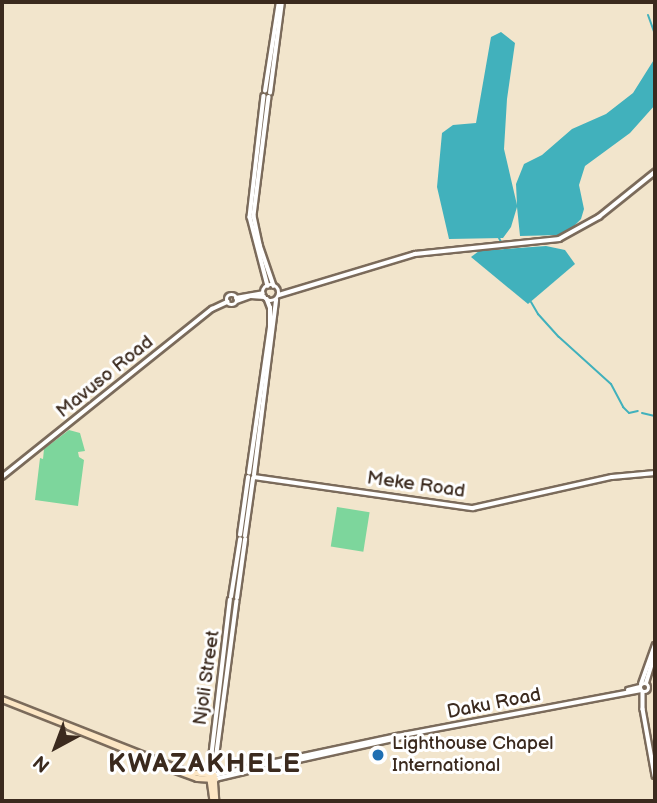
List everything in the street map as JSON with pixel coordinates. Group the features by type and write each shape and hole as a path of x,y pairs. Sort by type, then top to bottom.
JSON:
{"main road":[{"name":"Daku Road","path":"2,700 185,771 212,777"},
{"name":"Njoli Street","path":"212,777 214,801"}],"street":[{"path":"280,2 250,217 273,287 279,295 291,289 415,254 548,242 569,236 599,217 655,172"},
{"path":"273,287 291,289"},
{"path":"273,287 265,296 276,300"},
{"name":"Njoli Street","path":"212,777 231,598 252,476 276,300 279,295"},
{"name":"Mavuso Road","path":"2,477 212,309 227,302 229,296 237,299 265,296"},
{"name":"Njoli Street","path":"252,476 270,327 270,308 265,296"},
{"name":"Mavuso Road","path":"227,302 233,306 237,299"},
{"name":"Meke Road","path":"252,476 474,508 612,477 655,473"},
{"name":"Njoli Street","path":"212,777 237,599 242,538"},
{"path":"231,598 237,599"},
{"path":"655,645 642,688 655,776"},
{"path":"646,676 655,653"},
{"name":"Daku Road","path":"590,699 642,688"},
{"name":"Daku Road","path":"212,777 642,688"},
{"path":"635,691 643,700"}],"green space":[{"path":"69,430 80,433 85,451 78,452 79,457 84,460 78,506 35,500 40,458 43,459 44,449"},
{"path":"337,507 370,512 363,552 331,547"}],"water":[{"path":"501,32 515,43 507,99 504,149 517,205 516,184 524,164 542,155 572,129 606,114 633,93 655,58 655,105 630,133 585,166 579,185 584,209 581,219 569,231 561,235 520,236 517,207 511,227 503,238 449,239 437,187 442,133 453,125 476,123 491,37"},
{"path":"546,246 565,250 575,264 528,304 471,257 479,251"}],"waterway":[{"path":"648,15 655,34"},
{"path":"498,236 505,250"},
{"path":"531,302 559,337 611,384 623,407 629,413 638,411"},
{"path":"642,413 655,416"}],"place":[{"name":"Lighthouse Chapel International","path":"378,755"}],"district":[{"name":"KWAZAKHELE","path":"205,765"}]}
